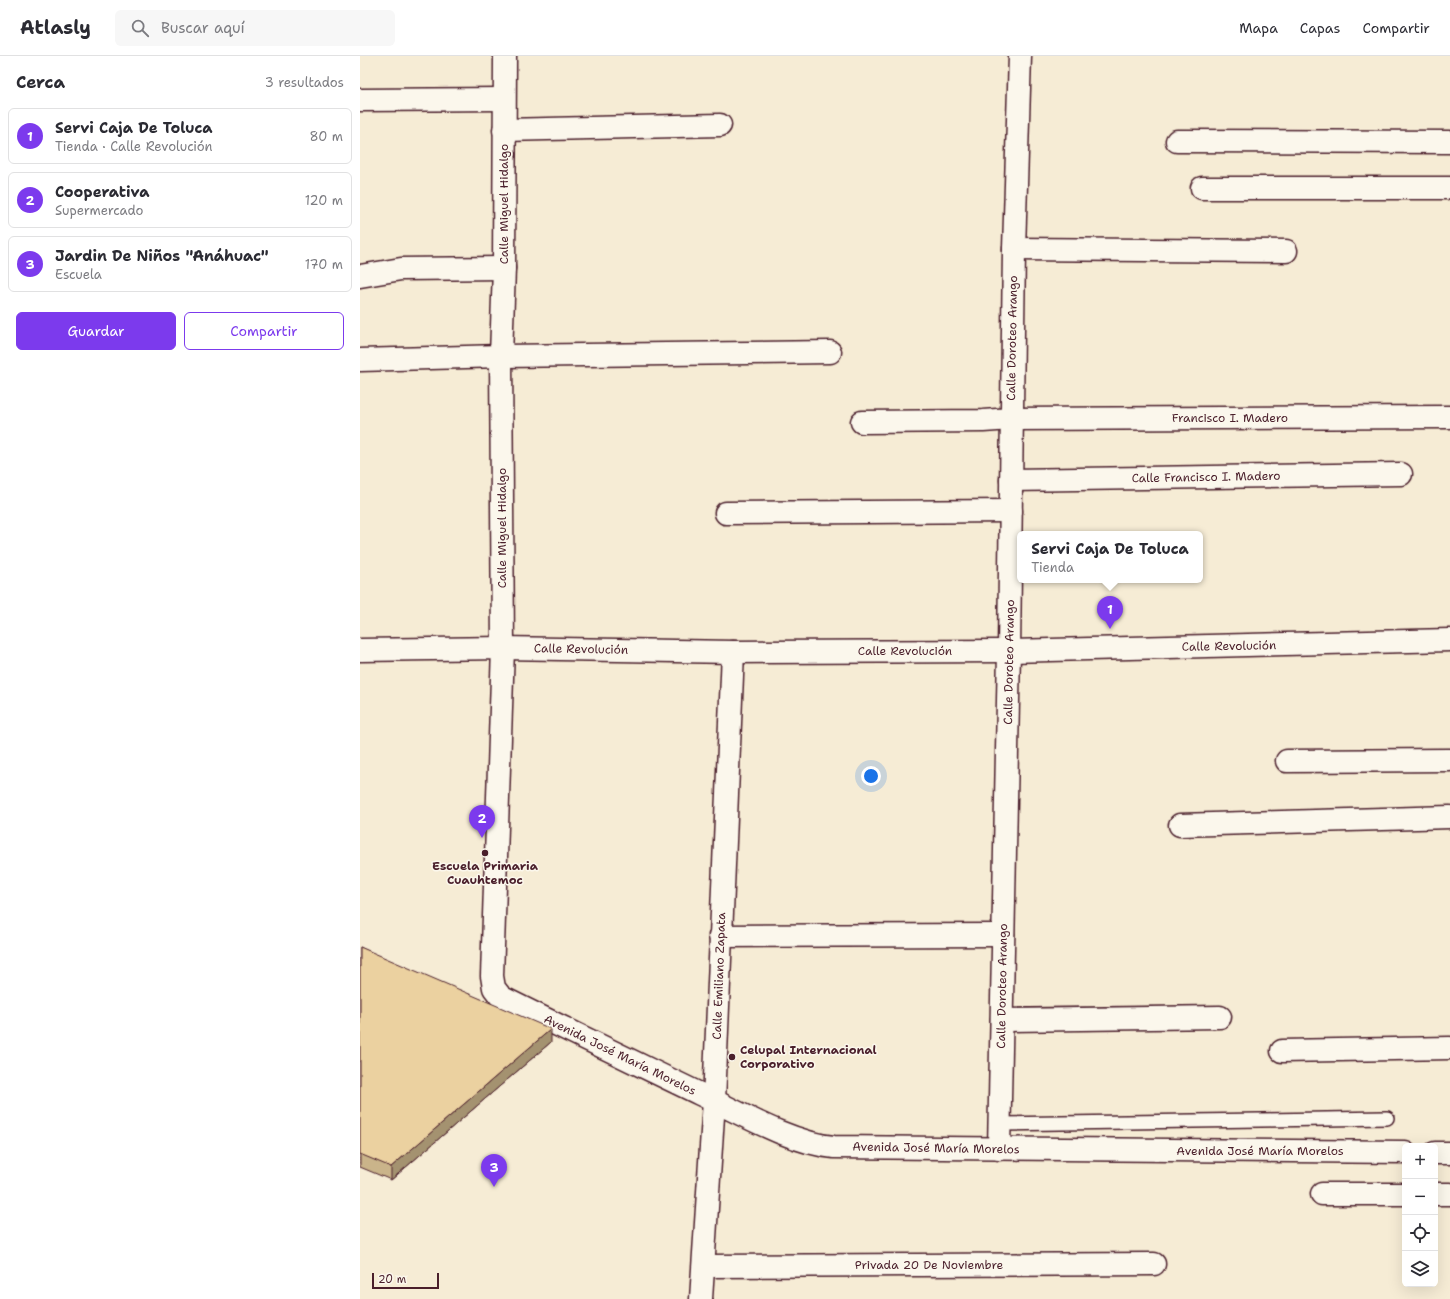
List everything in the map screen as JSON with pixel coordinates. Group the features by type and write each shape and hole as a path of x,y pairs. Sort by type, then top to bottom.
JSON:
{"street":[{"name":"Calle Miguel Hidalgo","path":"501,997 494,988 492,976 503,648 501,356 504,268 505,56"},
{"name":"Calle Doroteo Arango","path":"999,1149 1009,651 1014,249 1020,56"},
{"path":"360,100 504,99"},
{"path":"504,130 720,125"},
{"path":"1178,140 1450,142"},
{"path":"1202,188 1450,188"},
{"path":"1014,249 1286,251"},
{"path":"360,276 401,269 504,268"},
{"path":"360,360 501,356 830,352"},
{"name":"Francisco I. Madero","path":"862,422 983,421 1011,419 1450,417"},
{"name":"Calle Francisco I. Madero","path":"1011,480 1401,474"},
{"path":"726,513 1011,511"},
{"name":"Calle Revolución","path":"360,650 503,648 733,652 1009,651 1450,640"},
{"name":"Calle Emiliano Zapata","path":"701,1299 714,1101 733,652"},
{"path":"1287,761 1450,760"},
{"path":"1180,826 1450,818"},
{"path":"720,936 1003,935"},
{"name":"Avenida José María Morelos","path":"501,997 714,1101 800,1141 815,1146 1402,1152"},
{"path":"1002,1020 1220,1017"},
{"path":"1282,1051 1450,1048"},
{"path":"1438,1152 1450,1153"},
{"path":"1322,1194 1402,1194"},
{"path":"1438,1194 1450,1194"},
{"name":"Privada 20 De Noviembre","path":"704,1266 1154,1264"}],"lane":[{"path":"999,1124 1387,1118"}],"building":[{"path":"360,947 551,1029 391,1167 360,1154"}],"place":[{"name":"Servi Caja De Toluca","path":"1110,629"},
{"name":"Cooperativa","path":"482,838"},
{"name":"Escuela Primaria Cuauhtemoc","path":"485,853"},
{"name":"Celupal Internacional Corporativo","path":"732,1057"},
{"name":"Jardin De Niños \"Anáhuac\"","path":"494,1187"}]}
